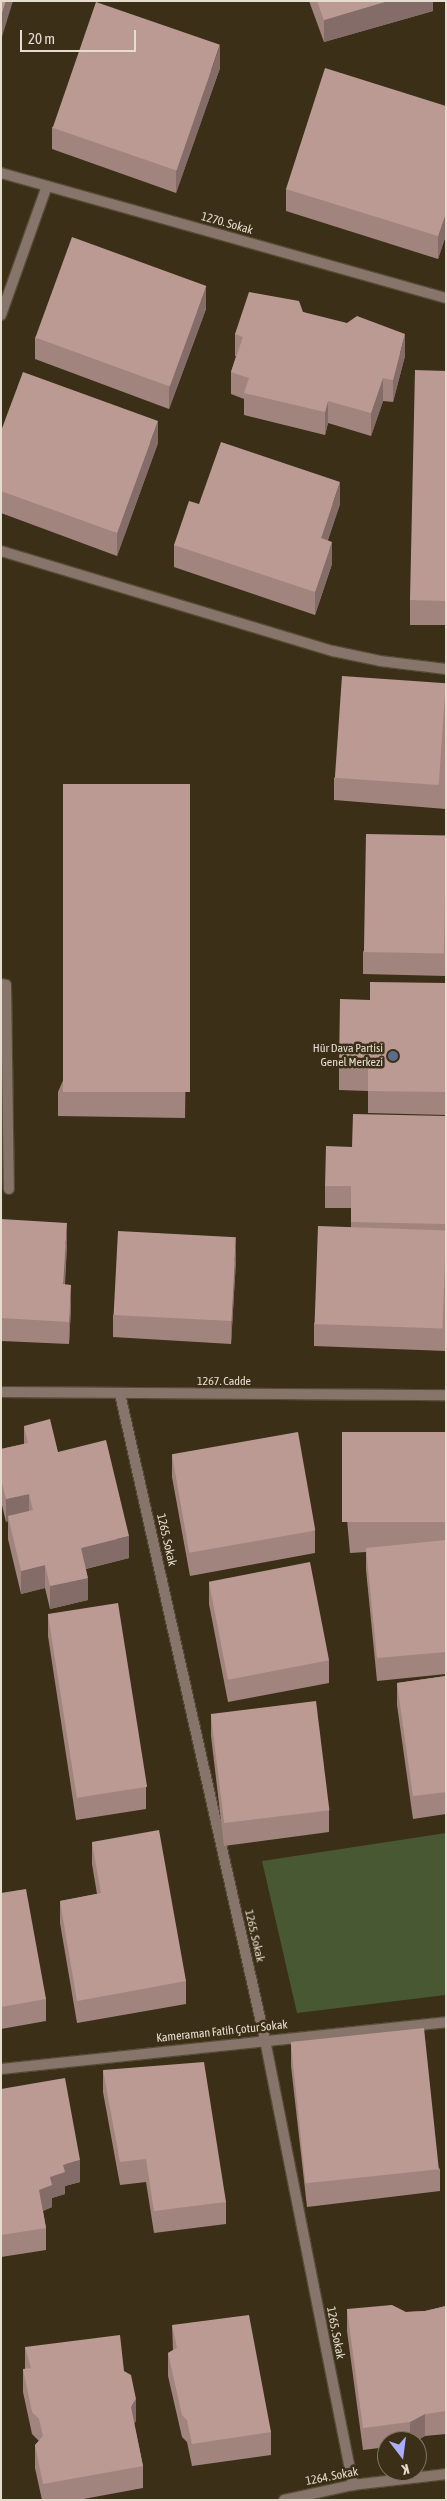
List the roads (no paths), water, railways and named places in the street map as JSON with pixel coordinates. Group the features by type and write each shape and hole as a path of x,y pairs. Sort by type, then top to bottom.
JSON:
{"street":[{"name":"1270. Sokak","path":"1,173 446,298"},
{"path":"1,315 47,186"},
{"path":"1,551 333,651 380,661 446,669"},
{"path":"1,984 6,984 9,1189"},
{"name":"1267. Cadde","path":"1,1392 446,1395"},
{"name":"1265. Sokak","path":"120,1394 265,2040 353,2485"},
{"name":"Kameraman Fatih Çotur Sokak","path":"1,2069 446,2022"},
{"name":"1264. Sokak","path":"284,2500 353,2485 446,2474"}],"place":[{"name":"Hür Dava Partisi Genel Merkezi","path":"393,1056"}]}
